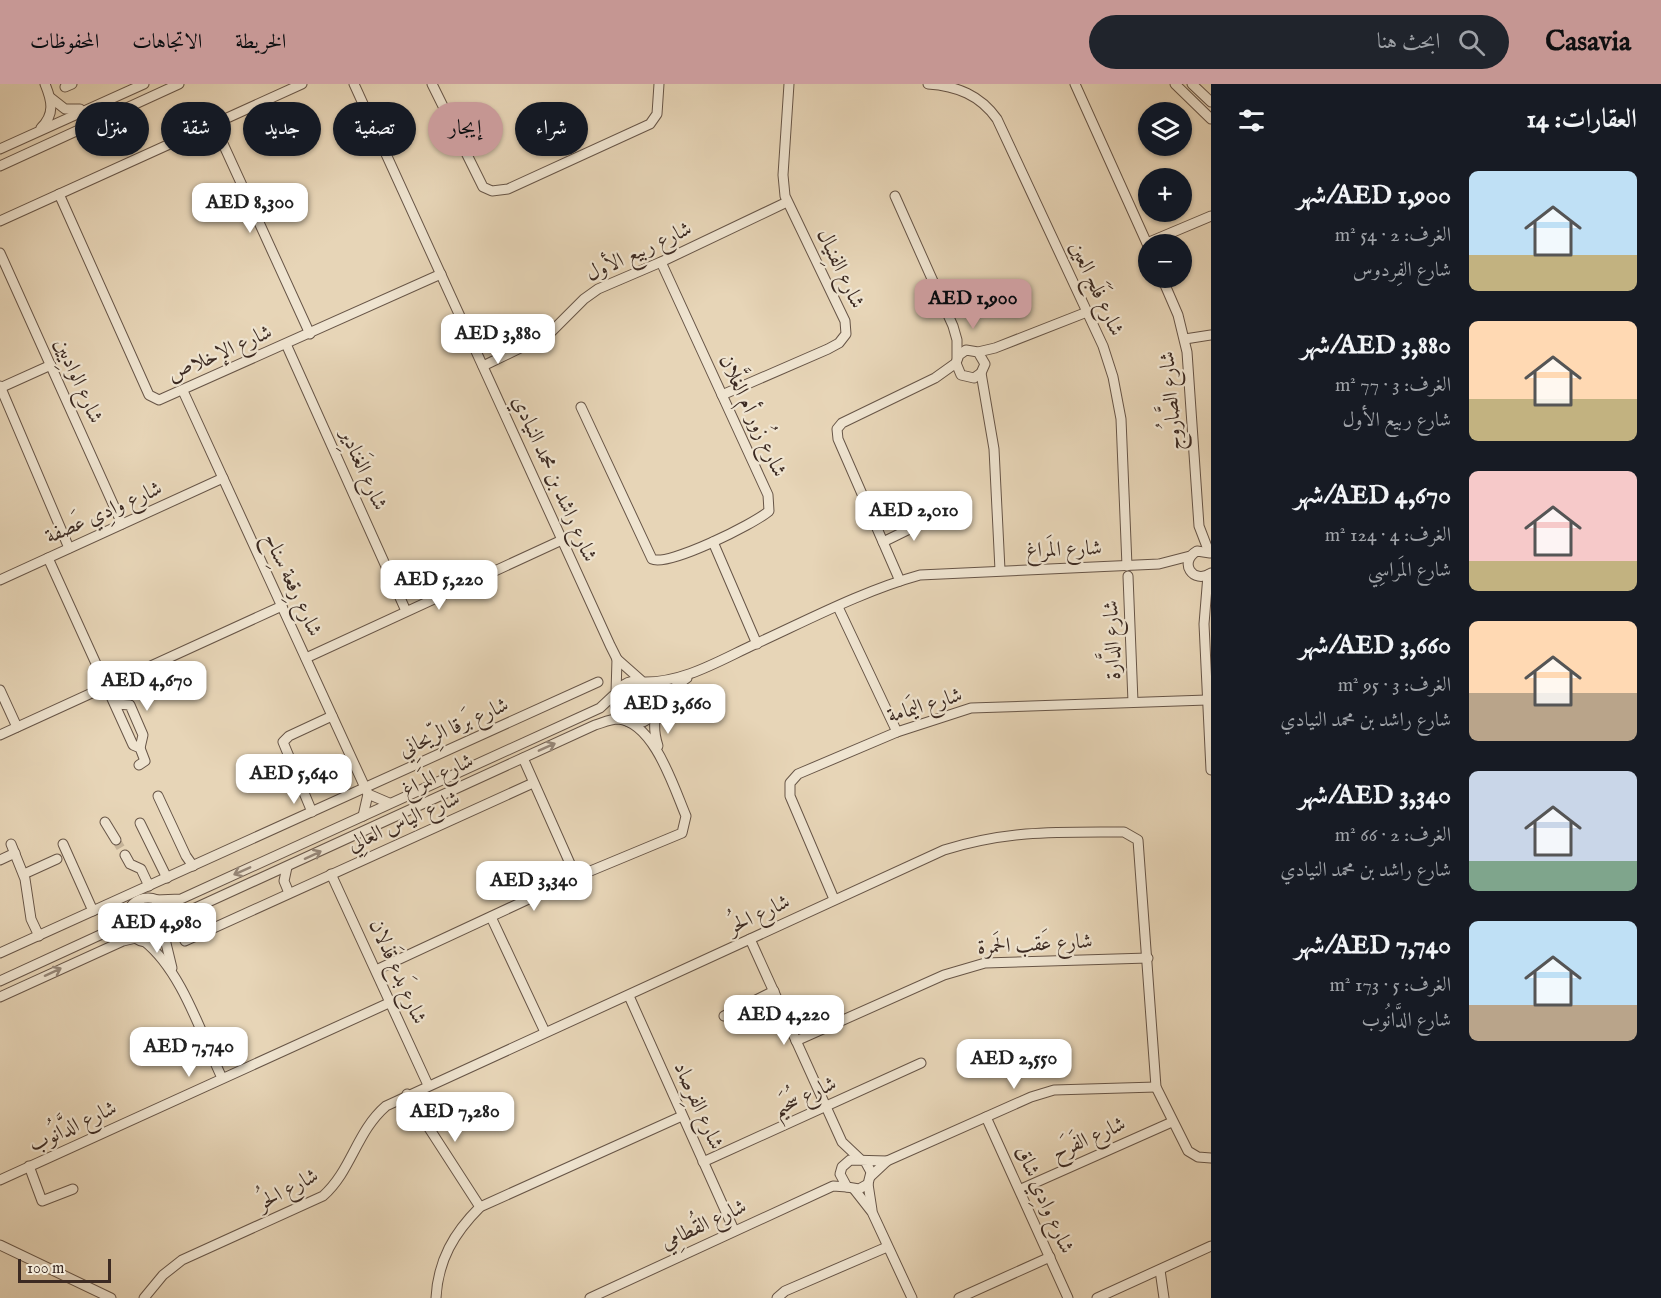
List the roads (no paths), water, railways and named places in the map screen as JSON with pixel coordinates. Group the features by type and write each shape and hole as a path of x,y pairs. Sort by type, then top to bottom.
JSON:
{"street":[{"path":"34,134 50,117 51,98 45,84"},
{"path":"105,102 144,84"},
{"path":"0,166 179,84"},
{"path":"231,116 302,84"},
{"name":"شارع راشد بن محمد النيادي","path":"354,84 616,659 616,693"},
{"path":"432,84 483,187 492,191 508,189 650,124 657,114 660,84"},
{"name":"شارع الفِنيال","path":"722,395 828,349 839,343 846,334 845,321 787,202 783,175 789,84"},
{"name":"شارع فَلَج العين","path":"928,84 969,93 983,103 997,119 1107,357 1118,397 1127,566"},
{"path":"1075,84 1143,234"},
{"path":"1175,84 1211,119"},
{"path":"1192,84 1211,102"},
{"path":"51,98 69,110 75,109"},
{"path":"0,149 75,116"},
{"path":"0,220 161,148"},
{"path":"229,156 310,334"},
{"name":"شارع الإخلاص","path":"59,194 149,395 159,400 441,274"},
{"path":"895,196 953,326 957,340 956,361 962,376 976,387 985,402"},
{"name":"شارع ربيع الأول","path":"483,366 549,334 584,298 598,289 662,262 787,202"},
{"path":"1172,234 1211,216"},
{"name":"شارع الوادِيين","path":"0,253 122,524"},
{"name":"شارع زُور أم الغلَّان","path":"581,407 652,559 662,562 713,542 761,518 769,511 771,504 662,262"},
{"name":"شارع الصَّارُوج","path":"1166,288 1185,339 1199,526 1210,553"},
{"path":"900,581 838,439 837,429 842,423 935,378 956,361 962,352 1014,342 1087,312"},
{"path":"953,326 984,359 982,371 985,402 994,449 1000,570"},
{"path":"1185,339 1211,335"},
{"path":"935,378 962,376 974,378 990,360 1014,342"},
{"name":"شارع الغَنادِير","path":"286,344 406,611"},
{"path":"51,365 0,387 69,548"},
{"name":"شارع رِقعة سِناح","path":"183,391 367,791"},
{"name":"شارع وادِي عَصفة","path":"0,580 223,478"},
{"path":"883,542 934,517"},
{"name":"شارع الصَّارُوج","path":"1191,573 1187,563 1199,526"},
{"path":"306,658 562,540"},
{"path":"713,542 757,644"},
{"name":"شارع المَراغ","path":"643,681 670,680 702,669 900,581 940,573 1158,564 1201,550 1210,553"},
{"path":"48,558 133,745 140,748 145,761 139,765"},
{"name":"شارع المَراغ","path":"1158,564 1200,577 1210,574"},
{"path":"1191,573 1200,593 1204,624 1211,770"},
{"path":"1204,624 1210,574"},
{"name":"شارع الدَّارة","path":"1128,576 1133,702"},
{"path":"0,735 282,606"},
{"path":"838,607 897,732"},
{"name":"شارع راشد بن محمد النيادي","path":"616,659 643,681"},
{"name":"شارع المَراغ","path":"656,711 670,690 702,669"},
{"path":"376,970 576,877 682,832 686,816 662,760 654,731 656,693 643,681 627,682 616,693 615,708 619,715 646,735 662,760"},
{"name":"شارع بَرقا الرِّيحانِي","path":"0,953 312,812 367,791 598,682"},
{"path":"0,690 17,727"},
{"name":"شارع المَراغ","path":"156,900 181,899 600,708 616,693"},
{"name":"شارع اليَمامة","path":"834,900 790,796 790,783 798,774 897,732 971,708 1207,700"},
{"path":"632,723 650,718 656,711"},
{"path":"312,812 283,742 289,736 332,716"},
{"name":"شارع المَراغ","path":"166,932 193,909 595,725 618,719 632,723"},
{"path":"522,758 576,877"},
{"name":"شارع الياس العالِي","path":"185,941 287,889 331,874 533,783"},
{"path":"363,816 367,791 389,803"},
{"path":"158,796 193,866"},
{"path":"105,822 116,840"},
{"path":"140,823 167,878"},
{"name":"شارع الحُر","path":"144,1298 163,1275 182,1260 323,1196 340,1178 370,1119 386,1106 944,850 981,838 1016,833 1130,833 1140,844 1156,1087 1188,1151 1198,1157 1211,1158"},
{"path":"11,844 24,874 31,919 39,936"},
{"path":"63,844 93,911"},
{"path":"0,860 15,853"},
{"path":"125,855 130,864 141,869 149,886"},
{"path":"24,874 57,859"},
{"path":"287,867 287,889"},
{"name":"شارع بَدع قَذلان","path":"331,874 428,1085"},
{"path":"267,876 287,889"},
{"path":"0,981 113,929 142,899 162,903 170,915 166,932 173,974"},
{"path":"128,912 127,926 155,950 173,974 222,1078"},
{"path":"491,917 545,1032"},
{"path":"0,997 123,941 140,939 151,941 166,932"},
{"path":"750,939 842,1142 870,1168 872,1212"},
{"name":"شارع عَقب الحَمرة","path":"796,1041 944,975 985,963 1148,958"},
{"path":"724,1016 774,991"},
{"name":"شارع الفِرصاد","path":"629,996 734,1230"},
{"name":"شارع الدَّانُوب","path":"0,1180 391,1002"},
{"name":"شارع سُحَيم","path":"703,1162 921,1063"},
{"path":"851,1188 870,1180 887,1161 1054,1090 1156,1087"},
{"path":"407,1095 480,1207"},
{"path":"436,1298 439,1278 449,1245 458,1229 480,1207 682,1116"},
{"name":"شارع وادِي شاق","path":"986,1117 1021,1189 1068,1298"},
{"name":"شارع الفَرَح","path":"1021,1189 1172,1122"},
{"path":"842,1142 841,1170 851,1188 872,1212 912,1298"},
{"path":"833,1186 841,1170 850,1160 887,1161"},
{"path":"29,1166 42,1201 73,1190"},
{"name":"شارع القُطامِي","path":"590,1298 833,1186 851,1188"},
{"path":"0,1245 111,1298"},
{"path":"777,1298 785,1291 887,1246"},
{"path":"1097,1298 1211,1246"},
{"path":"959,1298 1050,1257"},
{"path":"1160,1270 1164,1298"}],"tunnel":[{"path":"116,840 125,855"}]}
